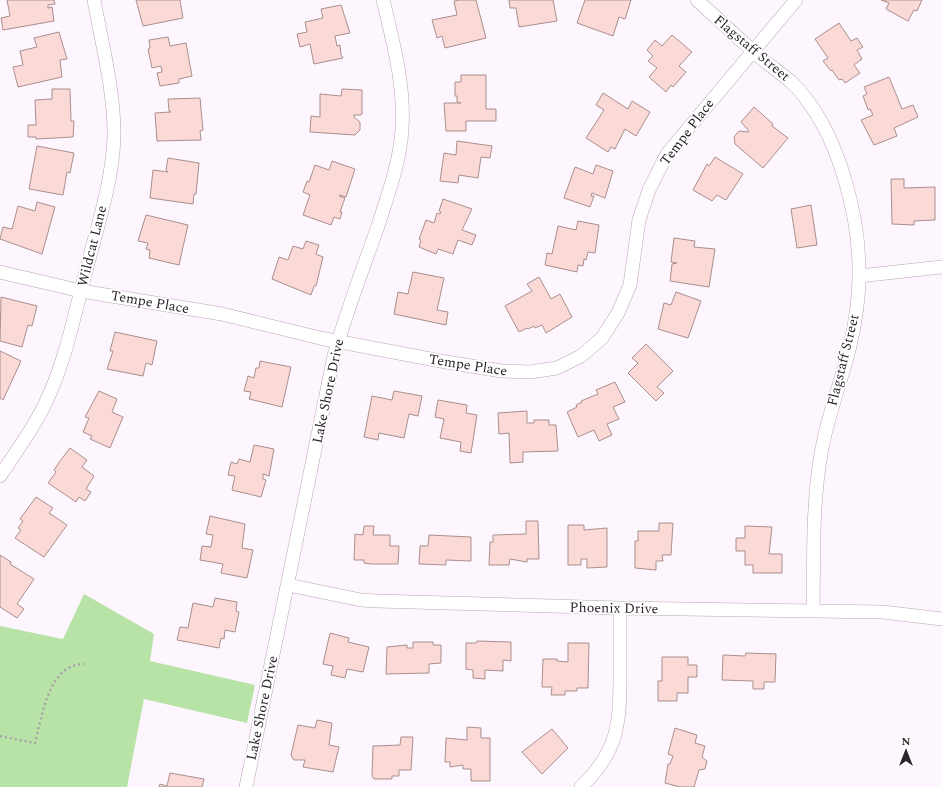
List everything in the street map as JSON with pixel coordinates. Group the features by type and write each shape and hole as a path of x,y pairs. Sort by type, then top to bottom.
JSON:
{"street":[{"name":"Wildcat Lane","path":"0,476 26,436 50,393 68,341 107,188 114,136 110,79 94,0"},
{"name":"Lake Shore Drive","path":"246,787 338,341 392,183 399,156 402,128 402,95 397,61 383,0"},
{"name":"Flagstaff Street","path":"697,0 752,50 789,78 807,100 827,132 835,151 851,205 857,243 859,276 856,314 849,347 832,402 821,455 816,498 813,610"},
{"name":"Tempe Place","path":"0,272 81,290 222,314 338,341 502,371 530,372 557,368 581,356 602,338 618,313 630,285 639,220 649,190 667,154 752,50 796,0"},
{"path":"859,276 942,267"},
{"name":"Phoenix Drive","path":"288,585 366,600 620,608 883,612 942,618"},
{"path":"581,787 592,777 604,761 614,739 620,716 620,608"}],"path":[{"path":"0,736 35,743 51,686 64,671 78,664 84,664"}],"green space":[{"path":"84,594 154,634 150,661 255,685 247,723 144,699 127,787 0,787 0,626 63,639"}],"building":[{"path":"7,0 54,0 55,4 48,5 48,8 52,7 54,21 3,30 1,18 10,16"},
{"path":"136,0 180,0 183,18 143,26"},
{"path":"476,0 486,38 445,48 442,36 437,38 432,20 457,15 454,1"},
{"path":"509,0 553,0 557,21 519,27 516,8 510,8"},
{"path":"585,0 631,0 625,19 619,17 613,36 577,23"},
{"path":"881,0 922,0 917,11 914,10 908,21 886,9 889,3"},
{"path":"341,5 350,33 335,36 337,46 340,45 341,55 343,58 314,64 310,44 300,47 297,34 307,32 305,22 323,18 321,9"},
{"path":"839,23 851,41 857,38 863,47 857,50 862,59 854,65 860,73 845,83 842,79 839,80 823,61 828,58 815,39"},
{"path":"59,32 67,59 60,60 62,77 18,87 13,67 23,65 20,51 37,47 34,38"},
{"path":"672,35 692,52 679,66 686,72 673,87 671,85 666,92 649,77 657,68 648,61 653,56 647,50 655,40 662,46"},
{"path":"168,37 170,46 186,43 192,76 179,79 179,83 160,86 157,73 162,72 161,66 152,68 148,49 150,48 149,40"},
{"path":"461,75 486,75 486,109 496,109 496,121 466,121 466,131 446,131 444,103 461,103 457,102 457,96 455,96 455,82 461,82"},
{"path":"889,77 902,109 913,105 918,117 894,128 897,136 874,145 861,120 873,115 870,109 868,110 863,96 867,94 864,87"},
{"path":"52,89 70,89 71,121 74,121 73,137 36,139 36,137 28,137 28,125 36,125 35,100 52,99"},
{"path":"342,89 362,90 362,114 354,115 354,117 360,122 360,130 355,135 310,132 311,116 320,117 320,94 341,96"},
{"path":"603,93 628,109 632,101 650,112 636,136 625,129 615,149 611,147 608,152 586,138 604,110 596,105"},
{"path":"200,98 203,130 200,131 201,140 157,141 155,113 171,112 169,111 168,99"},
{"path":"754,107 773,124 772,126 788,138 763,168 735,144 734,137 739,131 749,131 741,122"},
{"path":"457,141 492,146 490,158 481,157 478,178 459,175 458,183 440,181 444,153 456,155"},
{"path":"37,146 74,153 70,173 67,172 63,195 29,189"},
{"path":"715,157 743,174 726,200 717,195 712,201 693,190 707,164 709,166"},
{"path":"168,158 199,163 196,194 194,194 193,204 150,198 153,170 168,172 166,170"},
{"path":"332,161 355,169 346,197 339,196 345,198 340,212 342,212 340,219 334,217 331,225 303,215 310,195 303,192 307,181 309,182 315,165 329,170"},
{"path":"596,165 613,171 605,198 592,193 591,196 594,196 590,207 564,198 575,167 593,174"},
{"path":"891,179 904,179 904,188 935,187 935,220 914,221 914,225 892,224"},
{"path":"443,199 472,209 462,230 476,235 472,245 458,240 453,254 438,249 436,254 419,247 421,240 419,239 426,220 434,223 437,213 440,214 441,212 439,211"},
{"path":"37,202 55,207 42,254 0,239 3,227 12,229 18,206 35,211"},
{"path":"811,205 817,245 797,248 791,209"},
{"path":"146,215 188,225 179,265 149,258 150,250 146,249 148,243 138,241"},
{"path":"578,221 599,225 595,253 588,252 586,260 584,259 583,266 578,265 577,272 545,265 547,253 552,254 558,226 576,230"},
{"path":"674,238 695,241 694,247 715,249 709,287 670,281 672,264 677,263 671,262"},
{"path":"306,241 319,245 316,254 323,257 316,286 314,286 311,295 272,279 279,257 288,260 293,246 303,249"},
{"path":"413,272 444,278 437,310 448,312 446,325 394,314 398,292 408,294"},
{"path":"539,277 551,299 560,294 572,317 546,333 542,325 535,328 534,326 528,329 527,328 519,332 505,306 532,291 527,284"},
{"path":"676,292 701,301 688,338 658,329 664,303 671,305"},
{"path":"1,297 37,306 32,326 28,325 22,347 0,341"},
{"path":"115,332 157,341 152,365 146,363 143,376 107,369 113,351 110,351"},
{"path":"646,344 673,371 657,387 664,393 656,401 628,373 638,363 632,358"},
{"path":"0,351 21,361 3,400 0,398"},
{"path":"260,361 291,367 282,407 249,399 251,392 244,391 248,376 254,378 256,368 259,368"},
{"path":"615,382 625,402 613,407 619,419 607,424 612,435 599,441 594,430 578,437 567,412 577,407 576,405 582,402 581,401 598,394 596,390"},
{"path":"99,391 117,399 112,412 123,417 110,448 90,439 92,436 83,432 89,418 85,417"},
{"path":"394,391 422,396 418,416 409,414 404,438 379,433 378,440 364,437 372,396 392,400"},
{"path":"438,400 467,405 466,413 477,415 471,453 460,451 461,442 440,438 444,419 435,417"},
{"path":"527,411 527,423 534,423 534,420 549,420 549,425 556,425 558,451 523,452 523,462 510,463 509,433 499,434 498,413"},
{"path":"254,445 274,449 269,476 263,474 263,479 266,480 261,497 232,490 235,476 228,475 231,462 237,464 239,459 250,462"},
{"path":"70,448 87,460 82,467 94,476 86,489 91,492 85,501 79,497 76,502 48,483 56,472 54,470"},
{"path":"36,497 53,508 49,513 67,525 44,557 15,538 21,530 18,528 23,521 20,519"},
{"path":"210,516 245,524 242,548 253,550 247,578 221,573 223,564 200,560 202,546 211,547 213,535 206,534"},
{"path":"526,521 538,521 539,559 527,559 527,562 510,559 509,565 489,565 490,542 493,542 493,535 526,534"},
{"path":"659,523 673,523 671,555 662,555 663,561 656,561 656,570 635,568 635,541 638,541 638,531 659,531"},
{"path":"568,525 584,525 584,530 607,528 607,567 587,568 587,559 581,559 581,565 568,565"},
{"path":"364,526 374,526 373,535 390,535 390,546 399,546 398,564 371,564 364,563 364,560 354,560 355,534 363,535"},
{"path":"745,526 772,527 769,554 782,554 782,573 753,573 753,565 745,565 745,551 736,551 736,538 745,538"},
{"path":"429,535 471,537 471,561 446,560 446,565 419,564 420,546 428,546"},
{"path":"0,555 11,562 10,564 34,579 17,604 24,609 17,618 0,607"},
{"path":"215,598 237,602 236,611 239,612 235,632 225,630 224,639 221,638 219,648 177,640 180,627 188,628 193,603 213,607"},
{"path":"330,633 349,638 348,642 369,647 363,672 347,669 345,678 331,675 333,666 323,664"},
{"path":"477,641 511,642 511,661 503,660 503,671 485,670 485,679 473,678 473,670 466,669 466,643 476,643"},
{"path":"413,642 433,642 433,645 441,645 441,663 429,664 429,673 386,674 387,647 407,645 407,648 413,648"},
{"path":"568,643 589,643 588,688 577,688 577,691 565,691 565,695 551,695 552,687 542,687 543,659 557,659 557,661 568,662"},
{"path":"746,653 776,654 775,682 764,682 764,689 753,689 753,681 722,680 723,655 745,656"},
{"path":"662,657 688,657 688,665 697,665 697,677 688,677 688,693 677,693 677,701 658,701 658,681 662,681"},
{"path":"317,720 332,723 329,745 339,747 333,772 303,767 305,760 294,760 291,755 298,725 315,728"},
{"path":"467,727 481,728 481,738 490,738 490,781 471,781 471,769 463,769 463,765 450,767 450,762 445,762 446,738 467,740"},
{"path":"675,728 697,735 695,743 705,746 702,757 707,761 705,769 699,770 694,787 680,787 665,783 668,764 670,764 673,756 668,754"},
{"path":"552,729 568,748 542,774 522,752"},
{"path":"401,737 413,737 411,770 399,770 399,776 392,776 392,779 374,779 372,776 373,746 400,745"},
{"path":"170,773 204,779 202,787 159,787 160,784 167,786"}]}
